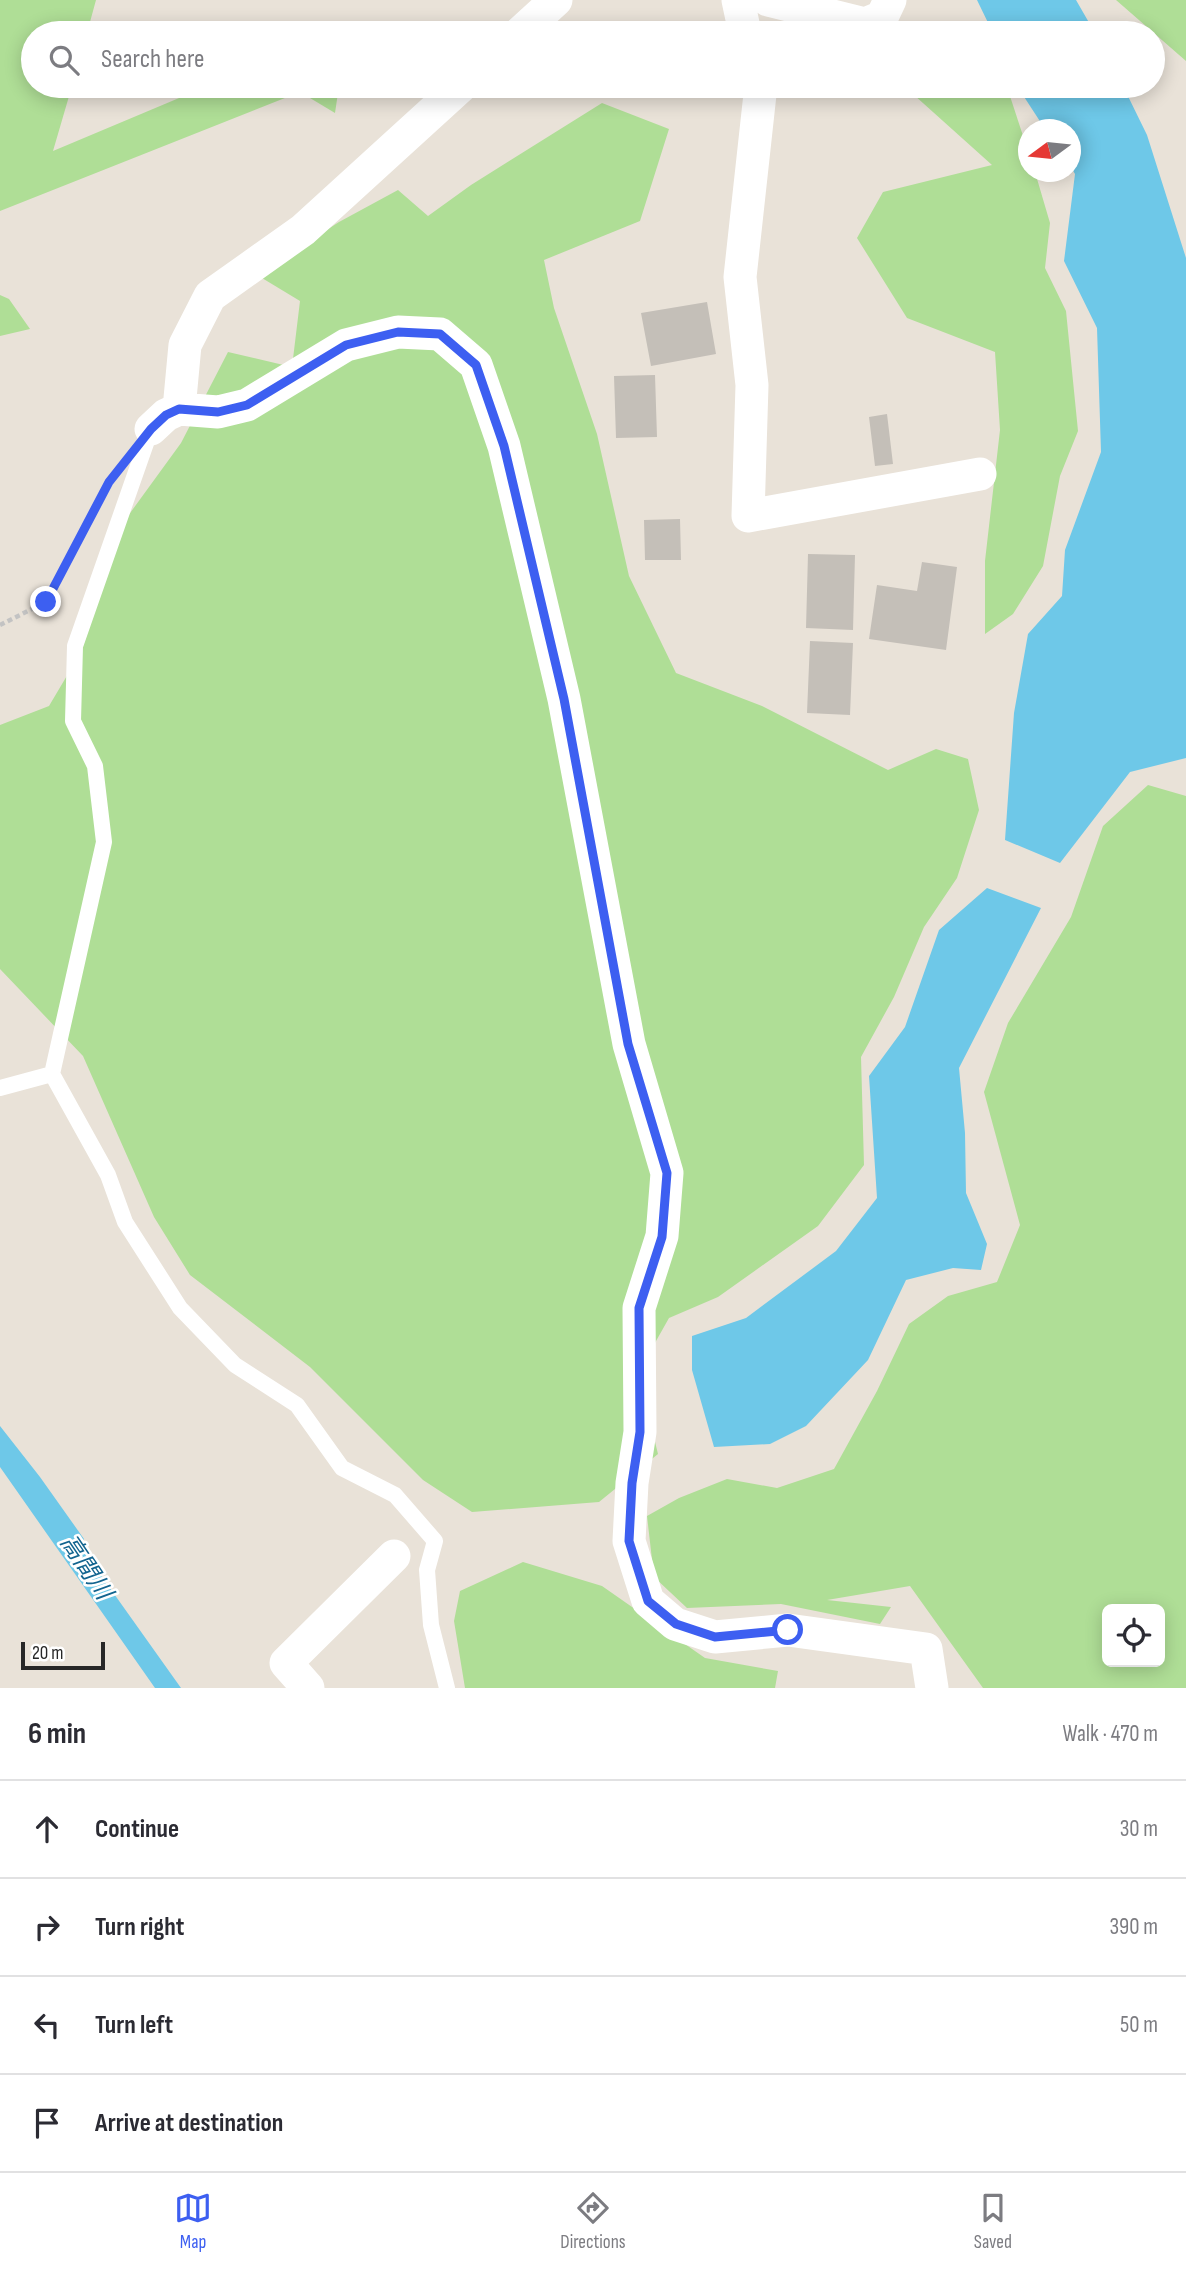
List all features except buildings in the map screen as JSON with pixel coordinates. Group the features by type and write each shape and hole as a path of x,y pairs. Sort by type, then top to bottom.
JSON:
{"street":[{"path":"533,21 556,0"},
{"path":"737,0 742,21"},
{"path":"768,0 853,21"},
{"path":"872,21 882,17 890,0"},
{"path":"179,409 185,345 211,296 303,230 448,98"},
{"path":"760,98 740,277 752,385 748,516 980,474"},
{"path":"151,429 166,415 179,409 218,412 247,405 346,345 398,332 440,334 476,365 504,446 557,673 628,1044 667,1173 662,1237 639,1308 640,1432 632,1483 629,1541 648,1601 676,1624 715,1637 788,1630 926,1649 932,1688"},
{"path":"308,1688 286,1664 394,1556"}],"lane":[{"path":"151,429 75,646 74,721 95,766 104,842 52,1074 108,1175 125,1222 180,1308 235,1365 297,1405 342,1468 395,1495 435,1541 427,1570 431,1625 447,1688"},
{"path":"0,1088 52,1074"}],"path":[{"path":"0,625 46,602 103,494"}],"green space":[{"path":"0,0 96,0 90,21 21,21 21,98 68,98 53,151 179,98 285,98 0,211"},
{"path":"1116,0 1186,0 1186,61 1165,43 1165,21 1140,21"},
{"path":"310,98 337,98 335,113"},
{"path":"917,98 1011,98 1018,121 1018,182 1038,182 1050,223 1045,268 1066,311 1078,431 1060,476 1043,566 1013,614 985,634 985,561 1000,430 995,352 907,318 857,238 883,192 992,165"},
{"path":"602,103 669,129 640,221 544,260 554,308 597,434 629,576 676,673 762,706 888,770 936,749 968,759 979,810 957,878 924,927 894,997 861,1057 864,1165 818,1226 718,1297 669,1318 638,1373 658,1454 599,1502 472,1512 423,1480 310,1367 190,1275 154,1217 83,1056 0,969 0,725 49,706 81,652 125,520 181,443 228,352 292,367 300,301 257,275 339,222 398,190 428,216 471,185"},
{"path":"0,295 9,299 30,329 0,336"},
{"path":"1148,785 1186,796 1186,1688 983,1688 910,1586 827,1600 891,1607 880,1624 781,1604 687,1608 654,1577 647,1516 679,1498 727,1479 777,1488 834,1469 877,1391 909,1324 948,1296 997,1282 1020,1225 984,1092 1008,1023 1071,917 1103,826"},
{"path":"523,1562 602,1586 705,1658 778,1671 775,1688 465,1688 454,1621 460,1591"}],"water":[{"path":"977,0 1076,0 1088,21 987,21"},
{"path":"1025,98 1129,98 1147,135 1186,258 1186,758 1130,772 1060,863 1005,840 1014,713 1028,634 1062,596 1065,550 1101,452 1097,328 1064,261 1074,182 1081,182 1081,119 1038,119"},
{"path":"987,888 1041,908 959,1068 965,1133 966,1193 987,1244 981,1270 953,1268 906,1280 868,1360 806,1426 770,1444 714,1447 692,1370 692,1336 746,1318 836,1251 877,1198 869,1076 905,1027 939,930"},
{"name":"高間川","path":"0,1426 84,1539 80,1546 181,1688 155,1688 0,1467"}],"route":[{"path":"46,602 109,482 151,429 166,415 179,409 218,412 247,405 346,345 398,332 440,334 476,365 504,446 564,699 628,1044 667,1173 662,1237 639,1308 640,1432 632,1483 629,1541 648,1601 676,1624 715,1637 788,1630"}]}
